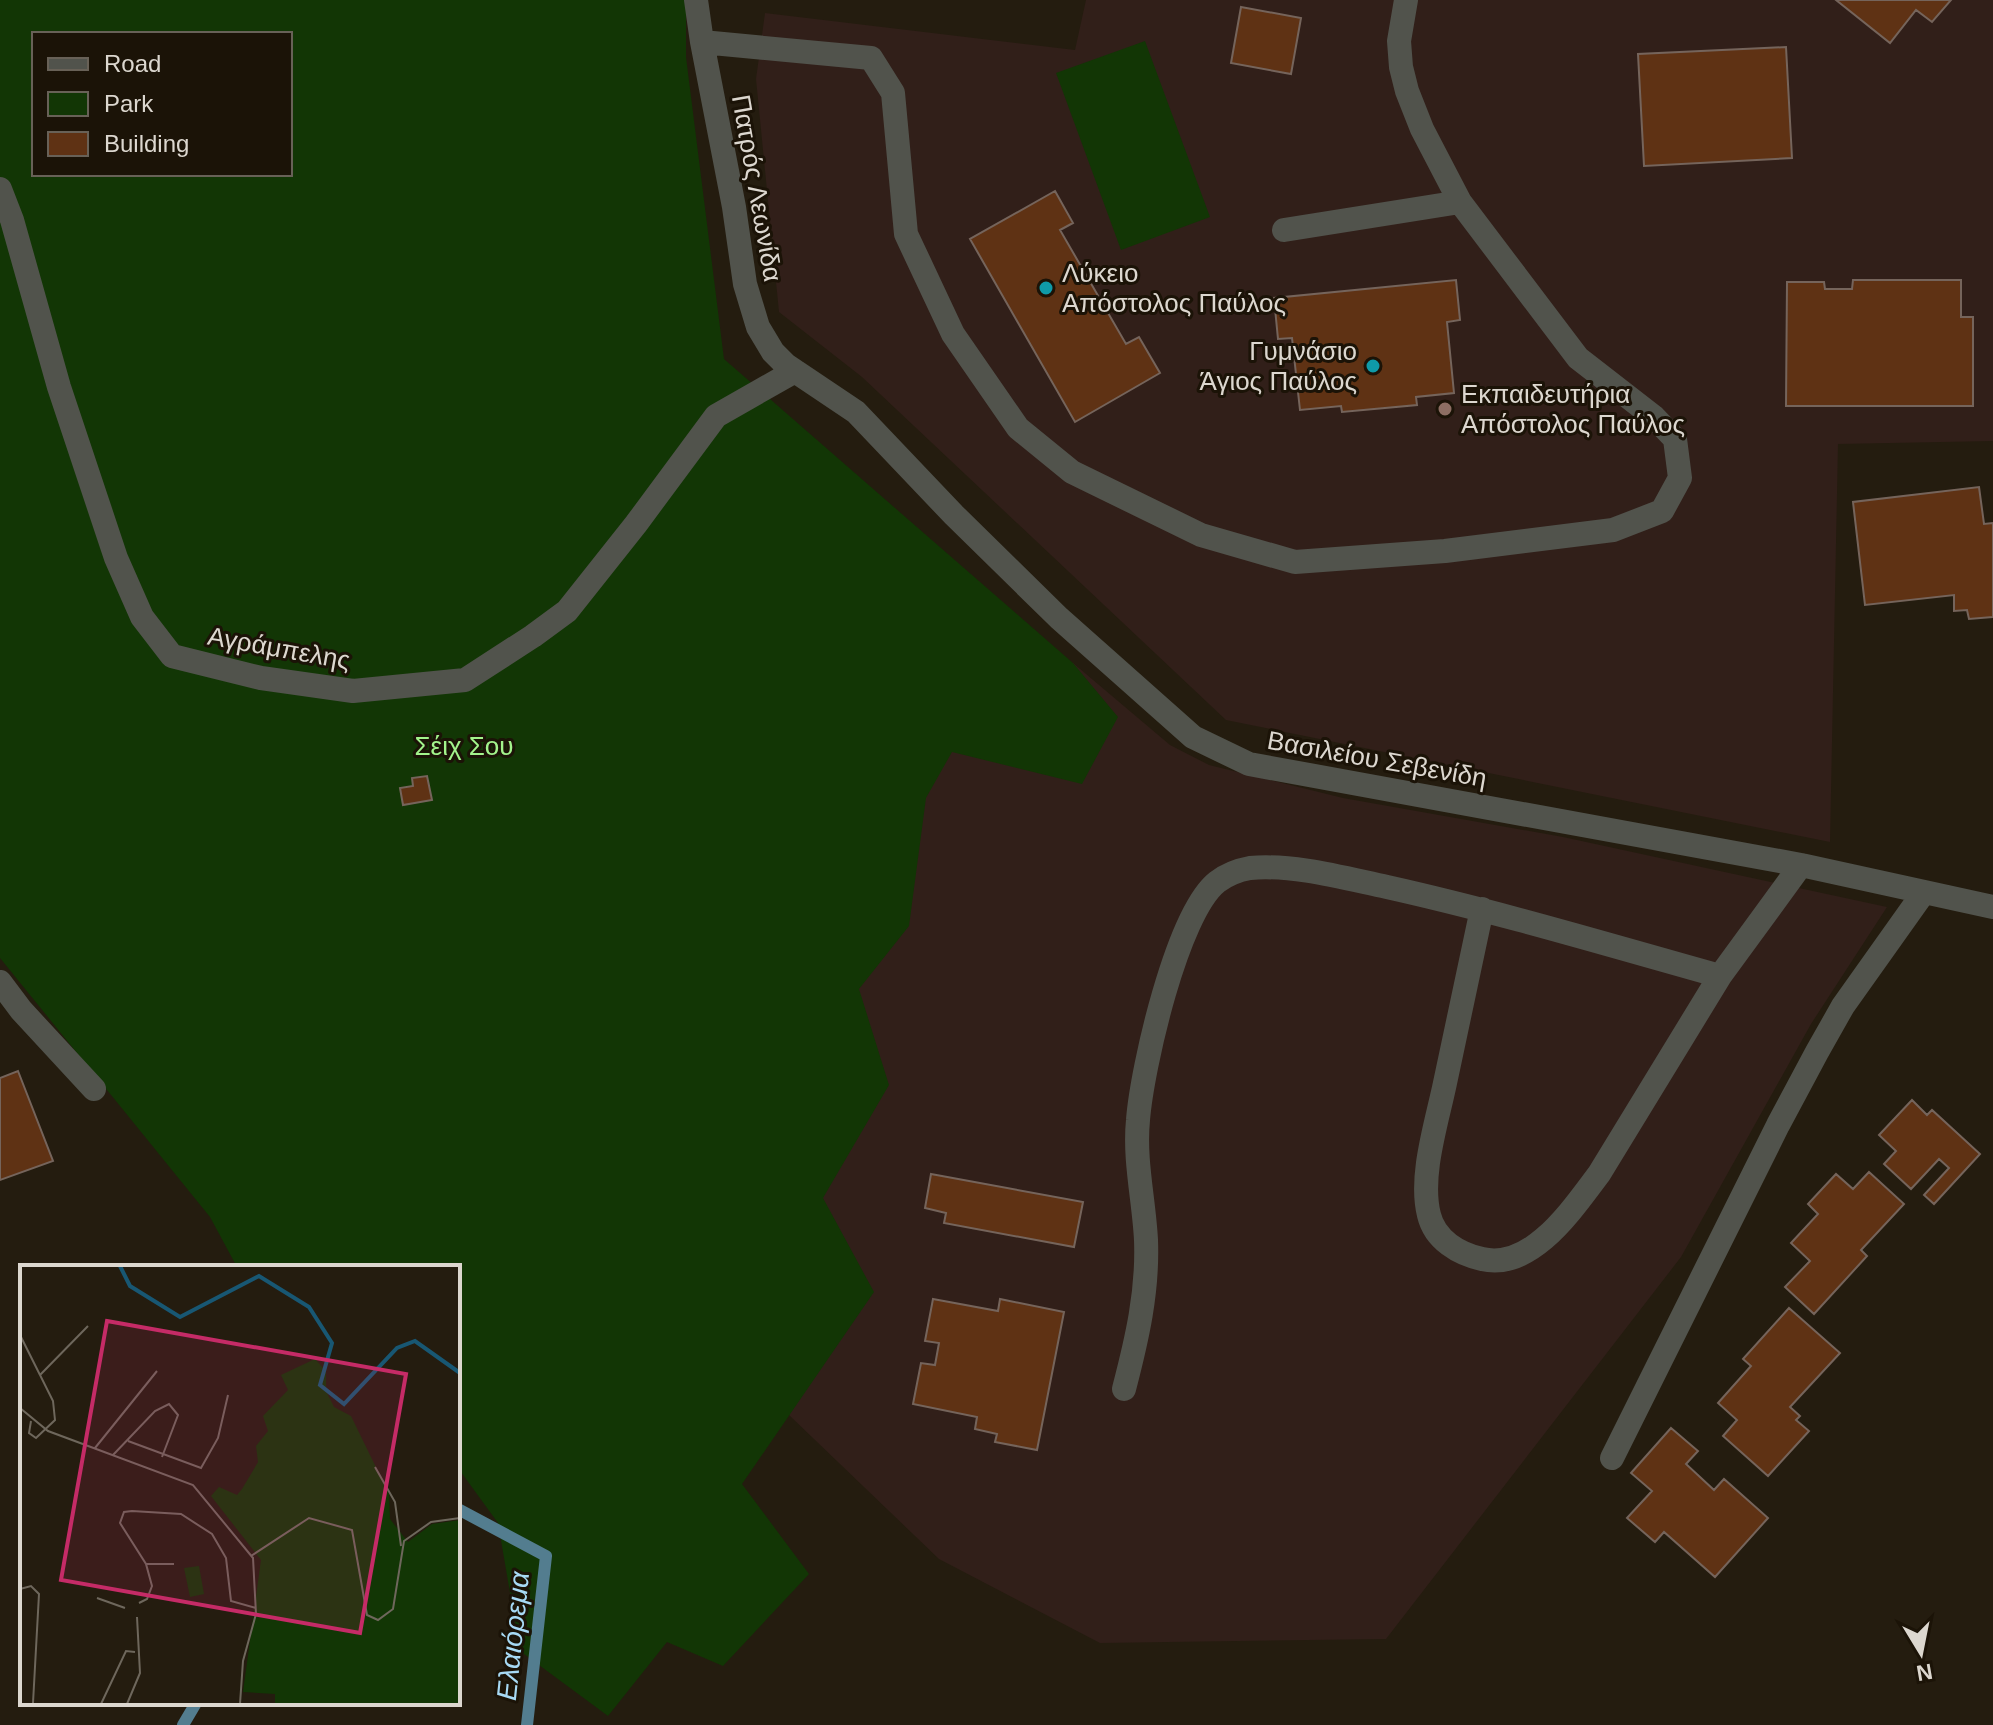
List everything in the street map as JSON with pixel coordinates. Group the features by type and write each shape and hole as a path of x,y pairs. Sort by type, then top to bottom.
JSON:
{"street":[{"name":"Πατρός Λεωνίδα","path":"696,0 751,306 758,327 773,352 795,371"},
{"path":"702,42 871,58 893,93 906,234 953,334 1018,428 1072,472 1201,535 1295,562 1445,551 1613,530 1662,511 1680,478 1675,439 1654,417 1578,358 1460,202 1422,129 1407,91 1399,41 1406,0"},
{"name":"Αγράμπελης","path":"0,189 12,220 59,387 116,558 142,617 172,656 261,678 353,691 465,680 567,611 716,416 795,371"},
{"path":"1284,230 1460,202"},
{"name":"Βασιλείου Σεβενίδη","path":"795,371 856,412 954,515 1048,607 1193,737 1249,764 1801,865 1993,907"},
{"path":"1482,909 1430,1155 1426,1197 1429,1217 1446,1243 1463,1253 1494,1262 1510,1259 1537,1244 1561,1222 1599,1174 1720,976 1801,865"},
{"path":"1124,1389 1140,1327 1145,1282 1146,1239 1137,1144 1141,1096 1170,975 1183,936 1207,891 1219,880 1235,872 1268,868 1345,878 1482,909 1720,976"},
{"path":"1612,1458 1817,1052 1843,1006 1924,892"},
{"path":"0,982 21,1010 94,1089"}],"shaded area":[{"name":"Εκπαιδευτήρια Απόστολος Παύλος","path":"1086,0 1993,0 1993,441 1838,444 1830,842 1226,720 862,377 779,312 756,79 765,13 1075,50"},
{"path":"1073,663 1170,745 1209,765 1343,798 1563,837 1887,907 1811,1024 1681,1257 1386,1639 1100,1643 939,1559 789,1415 846,874 923,727"}],"green space":[{"name":"Σέιχ Σου","path":"0,0 686,0 686,57 724,359 1073,663 1118,717 1082,784 952,752 926,798 909,926 859,989 889,1085 823,1198 874,1292 742,1484 809,1574 723,1666 667,1642 608,1716 520,1651 498,1523 460,1471 460,1265 236,1265 210,1217 0,958"},
{"path":"1145,41 1210,217 1121,250 1056,73"}],"building":[{"path":"1836,0 1951,0 1932,22 1916,10 1890,43"},
{"path":"1241,7 1301,18 1291,74 1231,63"},
{"path":"1786,47 1792,158 1644,166 1638,54"},
{"name":"Λύκειο Απόστολος Παύλος","path":"1055,191 1073,223 1060,230 1126,344 1139,337 1160,373 1075,422 970,239"},
{"name":"Γυμνάσιο Άγιος Παύλος","path":"1456,280 1460,320 1447,322 1454,393 1416,397 1417,405 1342,412 1341,406 1300,410 1292,338 1278,339 1274,298"},
{"path":"1853,280 1961,280 1961,317 1973,317 1973,406 1786,406 1787,282 1824,282 1825,289 1852,289"},
{"path":"1979,487 1984,524 1993,523 1993,617 1969,619 1967,610 1954,611 1954,595 1865,605 1853,502"},
{"path":"427,776 432,800 403,805 400,788 413,786 412,778"},
{"path":"18,1071 53,1161 0,1180 0,1078"},
{"path":"1912,1100 1927,1115 1932,1110 1980,1154 1934,1204 1924,1195 1949,1168 1939,1159 1911,1189 1884,1164 1896,1151 1879,1135"},
{"path":"1869,1172 1904,1204 1861,1250 1867,1256 1814,1314 1785,1287 1810,1261 1791,1243 1818,1214 1808,1204 1836,1174 1853,1189"},
{"path":"931,1174 1083,1202 1074,1247 944,1223 946,1213 925,1208"},
{"path":"933,1299 998,1311 1000,1299 1064,1312 1037,1450 995,1442 997,1434 975,1429 977,1417 913,1404 921,1363 935,1365 939,1343 925,1341"},
{"path":"1789,1308 1840,1353 1790,1407 1800,1416 1796,1420 1809,1431 1768,1476 1723,1436 1737,1420 1718,1403 1751,1366 1743,1359"},
{"path":"1671,1428 1698,1451 1686,1464 1714,1490 1724,1479 1768,1518 1715,1577 1664,1532 1655,1542 1627,1518 1652,1491 1631,1473"}],"waterway":[{"name":"Ελαιόρεμα","path":"460,1510 546,1556 527,1725"},
{"name":"Ελαιόρεμα","path":"183,1725 195,1705"}],"place":[{"name":"Λύκειο Απόστολος Παύλος","path":"1046,288"},
{"name":"Γυμνάσιο Άγιος Παύλος","path":"1373,366"},
{"name":"Εκπαιδευτήρια Απόστολος Παύλος","path":"1445,409"}]}
